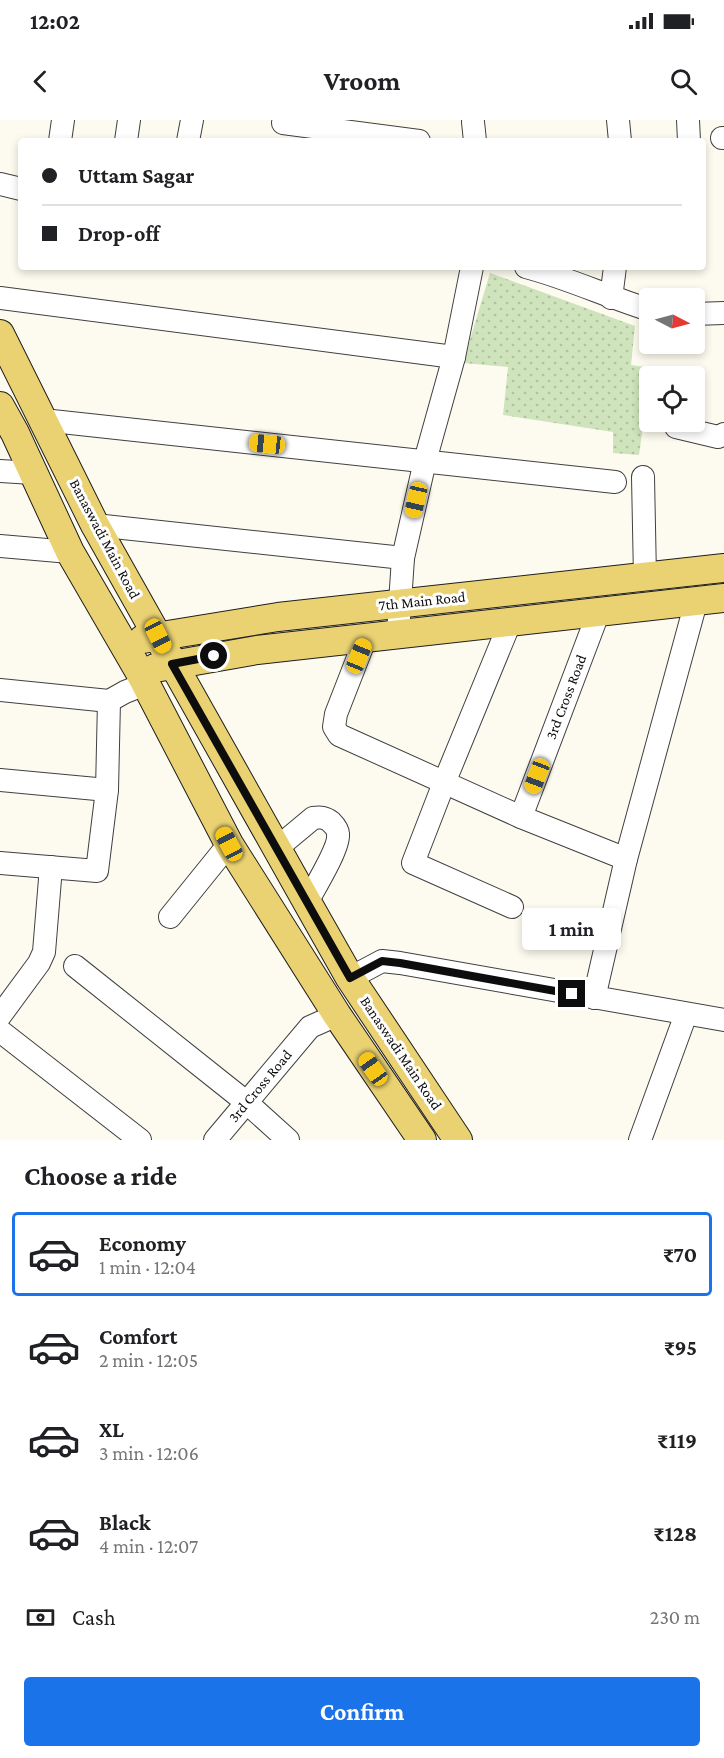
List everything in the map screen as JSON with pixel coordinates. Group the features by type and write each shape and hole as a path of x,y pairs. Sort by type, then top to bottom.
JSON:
{"main road":[{"name":"Banaswadi Main Road","path":"0,334 95,525 350,978 458,1140"},
{"name":"Banaswadi Main Road","path":"0,406 9,440 33,473 70,552 142,678 229,844 337,1015 422,1140"},
{"name":"7th Main Road","path":"122,642 278,617 724,568"},
{"name":"7th Main Road","path":"142,678 172,664 257,650 724,598"}],"street":[{"path":"60,138 63,120"},
{"path":"126,138 129,120"},
{"path":"189,138 192,120"},
{"path":"618,120 620,138"},
{"path":"688,120 689,138"},
{"path":"282,128 387,138"},
{"path":"0,184 18,188"},
{"path":"398,633 403,558 425,461 454,357 471,270"},
{"path":"537,270 639,307"},
{"path":"611,298 615,270"},
{"path":"0,298 454,357"},
{"path":"705,314 724,313"},
{"path":"43,420 615,482"},
{"path":"699,432 718,436 724,434"},
{"path":"0,471 33,473"},
{"path":"644,477 645,577"},
{"path":"95,525 403,558"},
{"path":"0,546 70,552"},
{"path":"594,998 626,859 696,602"},
{"name":"3rd Cross Road","path":"521,817 599,611"},
{"path":"512,620 413,863 513,907"},
{"path":"366,637 336,714 334,727 339,735 521,817 626,859"},
{"path":"0,690 109,701 142,678"},
{"path":"0,863 97,871 107,790 109,701"},
{"path":"0,780 107,790"},
{"path":"277,848 313,818 321,817 336,827 338,833 334,850 307,902"},
{"path":"170,917 229,844"},
{"path":"0,1016 39,963 44,952 51,867"},
{"path":"350,978 382,961 400,963 724,1020"},
{"path":"75,966 246,1102 288,1140"},
{"path":"640,1140 686,1014"},
{"name":"3rd Cross Road","path":"215,1140 310,1027 337,1015"},
{"path":"0,1031 140,1140"}],"green space":[{"path":"490,273 635,326 631,365 639,366 639,432 642,432 639,455 613,453 613,432 503,415 508,367 463,363"}],"route":[{"path":"214,656 172,664 350,978 382,961 572,994"}]}
